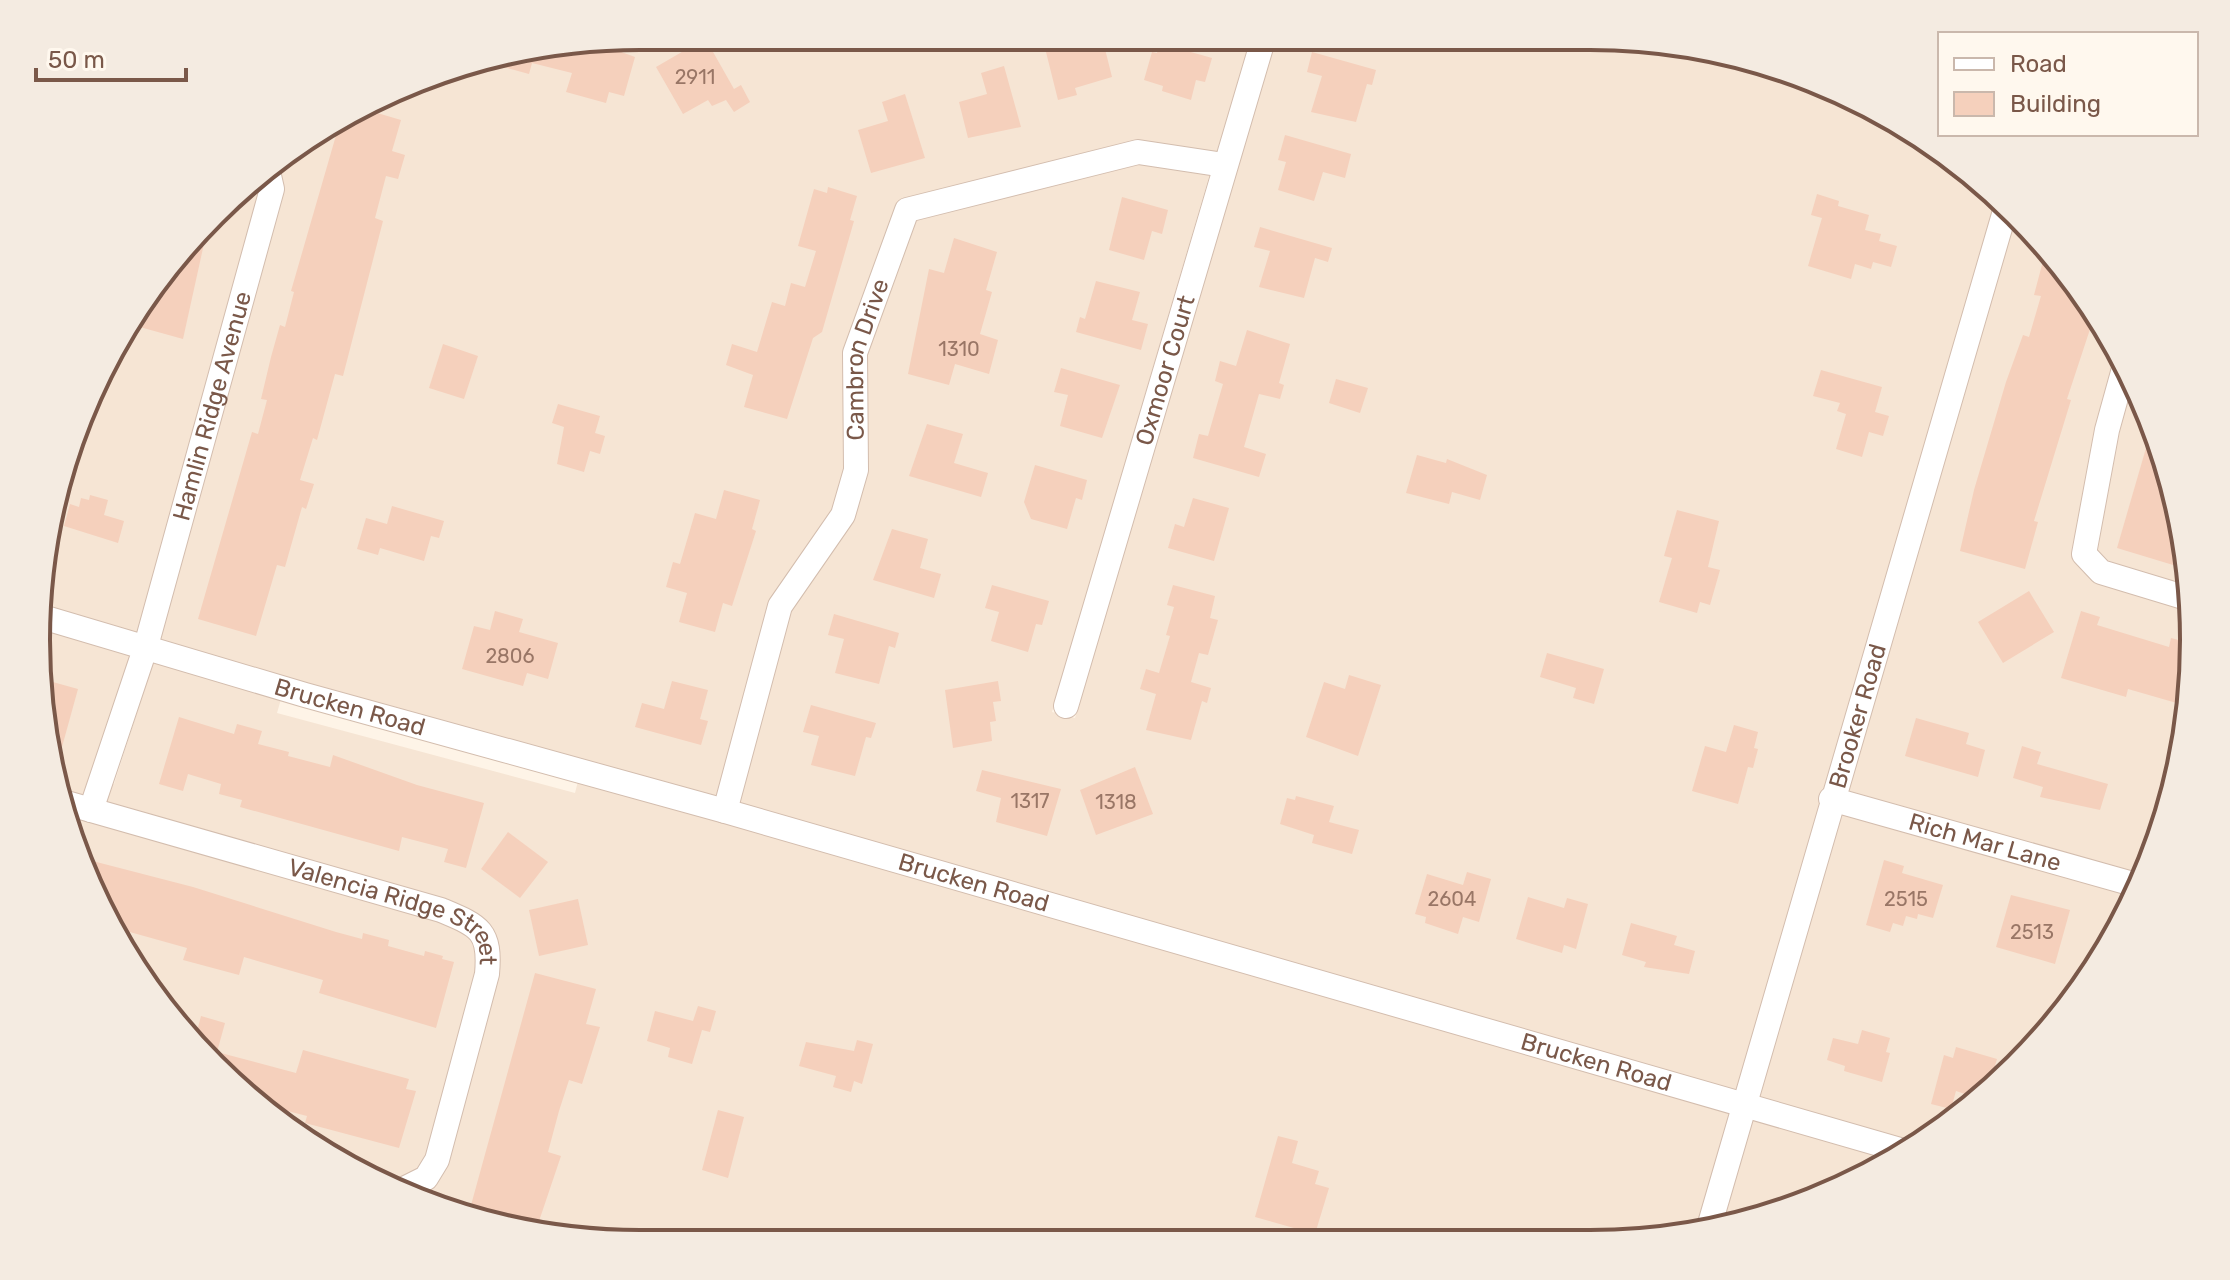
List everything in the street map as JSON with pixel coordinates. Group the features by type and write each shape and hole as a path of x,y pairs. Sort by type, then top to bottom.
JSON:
{"street":[{"name":"Oxmoor Court","path":"1066,706 1260,50"},
{"name":"Cambron Drive","path":"725,811 780,606 843,515 856,470 855,353 907,210 1138,152 1224,165"},
{"name":"Hamlin Ridge Avenue","path":"146,646 272,189 270,181"},
{"name":"Brooker Road","path":"1712,1217 1831,799 2003,219"},
{"path":"2120,382 2107,430 2084,554 2101,572 2178,595"},
{"name":"Brucken Road","path":"51,619 305,695 725,811 1891,1148"},
{"path":"91,810 146,646"},
{"name":"Rich Mar Lane","path":"1831,799 2127,882"},
{"name":"Valencia Ridge Street","path":"74,805 441,910 482,931 489,949 487,974 437,1160 426,1178 413,1185"}],"shaded area":[{"path":"640,50 1248,50 1216,154 1139,142 896,206 844,468 832,510 768,603 716,798 287,679 160,639 283,192 279,174 312,149 379,111 450,81 525,61 563,55"},
{"path":"1272,50 1590,50 1629,51 1705,61 1780,81 1851,111 1918,149 1993,210 1735,1094 738,804 790,610 854,518 867,355 916,219 1139,163 1210,173 1052,712 1075,718"},
{"path":"260,189 138,633 51,609 55,563 70,487 95,414 149,312 196,251"},
{"path":"2011,228 2058,281 2101,345 2135,414 2160,487 2175,563 2180,640 2175,717 2160,793 2132,873 1845,792"},
{"path":"50,629 132,652 93,778 114,784 154,659 281,699 277,713 575,793 578,781 1730,1113 1699,1220 1629,1229 640,1230 563,1225 487,1210 414,1185 312,1131 251,1084 196,1029 172,999 129,935 81,830 61,755 55,717"},
{"path":"1840,812 2123,892 2081,968 2034,1029 1979,1084 1903,1140 1758,1100"},
{"path":"1752,1120 1878,1155 1816,1185 1725,1214"}],"building":[{"path":"685,50 712,50 734,89 741,85 750,102 734,112 726,100 712,106 708,100 683,114 656,67"},
{"path":"1046,50 1105,50 1112,77 1075,88 1077,95 1058,100"},
{"path":"1158,50 1184,50 1212,58 1205,82 1196,80 1191,100 1162,91 1163,86 1144,80 1152,52 1157,53"},
{"path":"601,51 618,51 635,57 624,96 609,92 606,103 566,92 572,73 532,63 529,74 502,67"},
{"path":"1312,52 1376,70 1372,85 1367,84 1356,122 1311,112 1322,76 1307,72"},
{"path":"1004,66 1021,127 968,138 959,102 987,94 981,73"},
{"path":"905,94 925,158 871,173 858,130 888,121 882,102"},
{"path":"376,113 401,120 392,151 405,155 398,179 386,176 375,218 383,221 343,376 335,374 317,440 313,438 300,480 314,484 306,509 302,507 285,567 277,565 256,636 198,619 252,432 258,434 267,400 261,399 280,325 285,327 294,292 291,291 336,134"},
{"path":"1285,135 1351,154 1345,178 1323,172 1314,201 1278,190 1286,162 1278,160"},
{"path":"828,187 857,196 850,220 854,221 822,332 813,338 787,419 744,407 753,375 726,365 732,344 757,352 772,302 785,306 791,283 805,287 816,251 798,246 814,189 827,193"},
{"path":"1817,194 1839,201 1838,206 1869,215 1865,230 1881,234 1879,241 1897,246 1891,267 1873,262 1871,269 1855,264 1851,279 1808,266 1822,218 1811,215"},
{"path":"1122,197 1168,210 1162,234 1152,231 1144,260 1109,250"},
{"path":"1260,227 1332,248 1328,262 1315,258 1304,298 1259,287 1270,251 1254,247"},
{"path":"954,238 997,252 986,290 992,292 980,334 998,340 989,374 955,364 949,385 908,374 929,269 944,273"},
{"path":"204,242 183,339 140,327"},
{"path":"2043,262 2091,328 2067,399 2071,400 2034,521 2038,522 2025,569 1960,551 1974,490 2006,382 2023,335 2029,337 2041,296 2034,295"},
{"path":"1096,281 1140,292 1132,320 1148,324 1141,350 1076,332 1080,317 1085,319"},
{"path":"1247,330 1290,344 1279,383 1284,385 1280,399 1259,394 1244,447 1266,454 1259,477 1193,458 1199,434 1208,436 1223,384 1215,381 1220,361 1236,366"},
{"path":"443,344 478,356 464,399 429,388"},
{"path":"1061,368 1120,385 1102,438 1060,426 1068,395 1054,392"},
{"path":"1821,370 1882,387 1875,412 1889,416 1883,436 1869,432 1862,457 1836,449 1846,414 1837,411 1840,403 1813,396"},
{"path":"1336,379 1368,388 1360,413 1329,403"},
{"path":"558,404 600,416 595,433 605,436 600,454 590,451 584,472 557,464 564,427 552,423"},
{"path":"927,424 963,434 954,463 988,473 981,497 909,476"},
{"path":"2147,445 2169,525 2175,566 2117,548"},
{"path":"1417,455 1446,463 1447,459 1487,475 1480,500 1452,492 1449,504 1406,493"},
{"path":"1035,465 1087,480 1082,500 1076,498 1067,529 1031,519 1024,502"},
{"path":"724,490 760,500 752,529 756,531 732,606 723,603 715,632 679,622 687,593 666,587 673,562 680,564 695,513 716,519"},
{"path":"90,495 108,500 104,515 124,521 118,543 64,526 70,504 79,507 81,498 89,500"},
{"path":"1193,498 1229,508 1214,561 1168,548 1175,524 1184,527"},
{"path":"392,506 444,521 439,538 431,536 424,561 380,548 378,555 357,549 366,518 387,524"},
{"path":"1677,510 1719,521 1708,567 1720,570 1710,605 1700,602 1697,613 1659,602 1672,558 1664,556"},
{"path":"892,529 928,539 920,568 941,574 934,598 873,580"},
{"path":"992,585 1049,601 1042,625 1036,624 1028,652 991,641 999,612 985,608"},
{"path":"1173,585 1215,596 1210,618 1218,620 1208,655 1199,653 1191,682 1211,688 1207,703 1202,701 1191,740 1146,730 1156,694 1140,689 1146,669 1159,673 1170,636 1166,635 1174,607 1167,605"},
{"path":"2029,591 2054,632 2003,663 1978,622"},
{"path":"495,611 523,619 519,632 558,643 548,679 527,673 523,686 462,669 474,626 490,630"},
{"path":"2081,611 2100,617 2097,625 2169,647 2171,638 2180,640 2176,703 2128,689 2126,697 2061,678"},
{"path":"834,614 899,633 895,648 889,646 879,684 835,673 844,639 828,635"},
{"path":"1547,653 1604,669 1594,704 1573,698 1576,688 1540,677"},
{"path":"1349,675 1381,685 1358,756 1306,737 1324,682 1345,689"},
{"path":"672,681 708,690 700,719 708,721 701,745 635,727 642,703 664,709"},
{"path":"998,681 1001,701 993,702 996,721 990,722 992,741 953,748 945,690"},
{"path":"51,682 78,689 61,752"},
{"path":"811,705 876,723 871,738 866,737 855,776 811,765 819,736 803,732"},
{"path":"179,717 234,734 237,724 262,731 258,744 289,752 288,756 330,767 333,755 417,785 484,803 466,868 444,862 448,849 402,837 399,851 240,807 242,800 219,794 221,784 188,774 183,791 159,784"},
{"path":"1916,718 1969,733 1966,744 1985,750 1978,777 1905,756"},
{"path":"1734,725 1758,732 1753,768 1748,767 1738,804 1692,791 1705,746 1726,752"},
{"path":"2022,746 2041,752 2037,764 2108,784 2100,810 2040,797 2043,787 2013,778"},
{"path":"1135,767 1153,814 1096,835 1080,790"},
{"path":"982,770 1061,789 1047,836 996,822 1001,798 976,791"},
{"path":"1296,796 1334,806 1329,822 1359,830 1352,854 1312,843 1314,835 1280,824 1287,798 1295,800"},
{"path":"508,832 548,862 520,898 481,869"},
{"path":"1884,860 1904,866 1902,873 1943,885 1933,918 1918,914 1917,919 1906,916 1903,926 1893,923 1890,932 1866,925"},
{"path":"93,861 193,887 362,939 363,933 389,940 388,946 424,956 425,951 454,962 436,1028 319,993 323,980 244,957 239,975 183,960 187,948 127,931"},
{"path":"1467,872 1491,879 1479,922 1463,917 1458,934 1425,923 1426,917 1415,914 1427,874 1463,885"},
{"path":"2011,895 2070,910 2055,964 1996,947"},
{"path":"1528,897 1564,908 1567,898 1588,904 1576,949 1564,945 1562,953 1516,939"},
{"path":"578,899 588,945 539,956 529,910"},
{"path":"1631,923 1677,936 1674,945 1695,951 1689,974 1644,967 1646,962 1622,955"},
{"path":"535,973 596,989 586,1024 600,1027 582,1084 569,1080 559,1111 548,1152 561,1156 539,1221 471,1205"},
{"path":"698,1006 716,1011 710,1032 702,1030 692,1064 668,1057 670,1048 647,1041 655,1011 693,1021"},
{"path":"201,1016 225,1023 217,1051 197,1030"},
{"path":"1862,1030 1890,1038 1886,1052 1890,1053 1882,1082 1844,1071 1845,1066 1827,1060 1833,1038 1858,1044"},
{"path":"857,1040 873,1044 862,1084 854,1081 851,1092 833,1087 836,1076 799,1066 806,1042 854,1051"},
{"path":"1956,1047 1997,1059 1994,1069 1966,1094 1956,1091 1948,1108 1931,1104 1944,1055 1953,1058"},
{"path":"303,1050 409,1079 406,1089 416,1091 399,1148 305,1123 307,1116 284,1110 219,1052 296,1073"},
{"path":"718,1110 744,1117 728,1178 702,1170"},
{"path":"1278,1136 1298,1141 1292,1163 1319,1171 1315,1184 1329,1188 1316,1230 1301,1230 1255,1217"}]}
